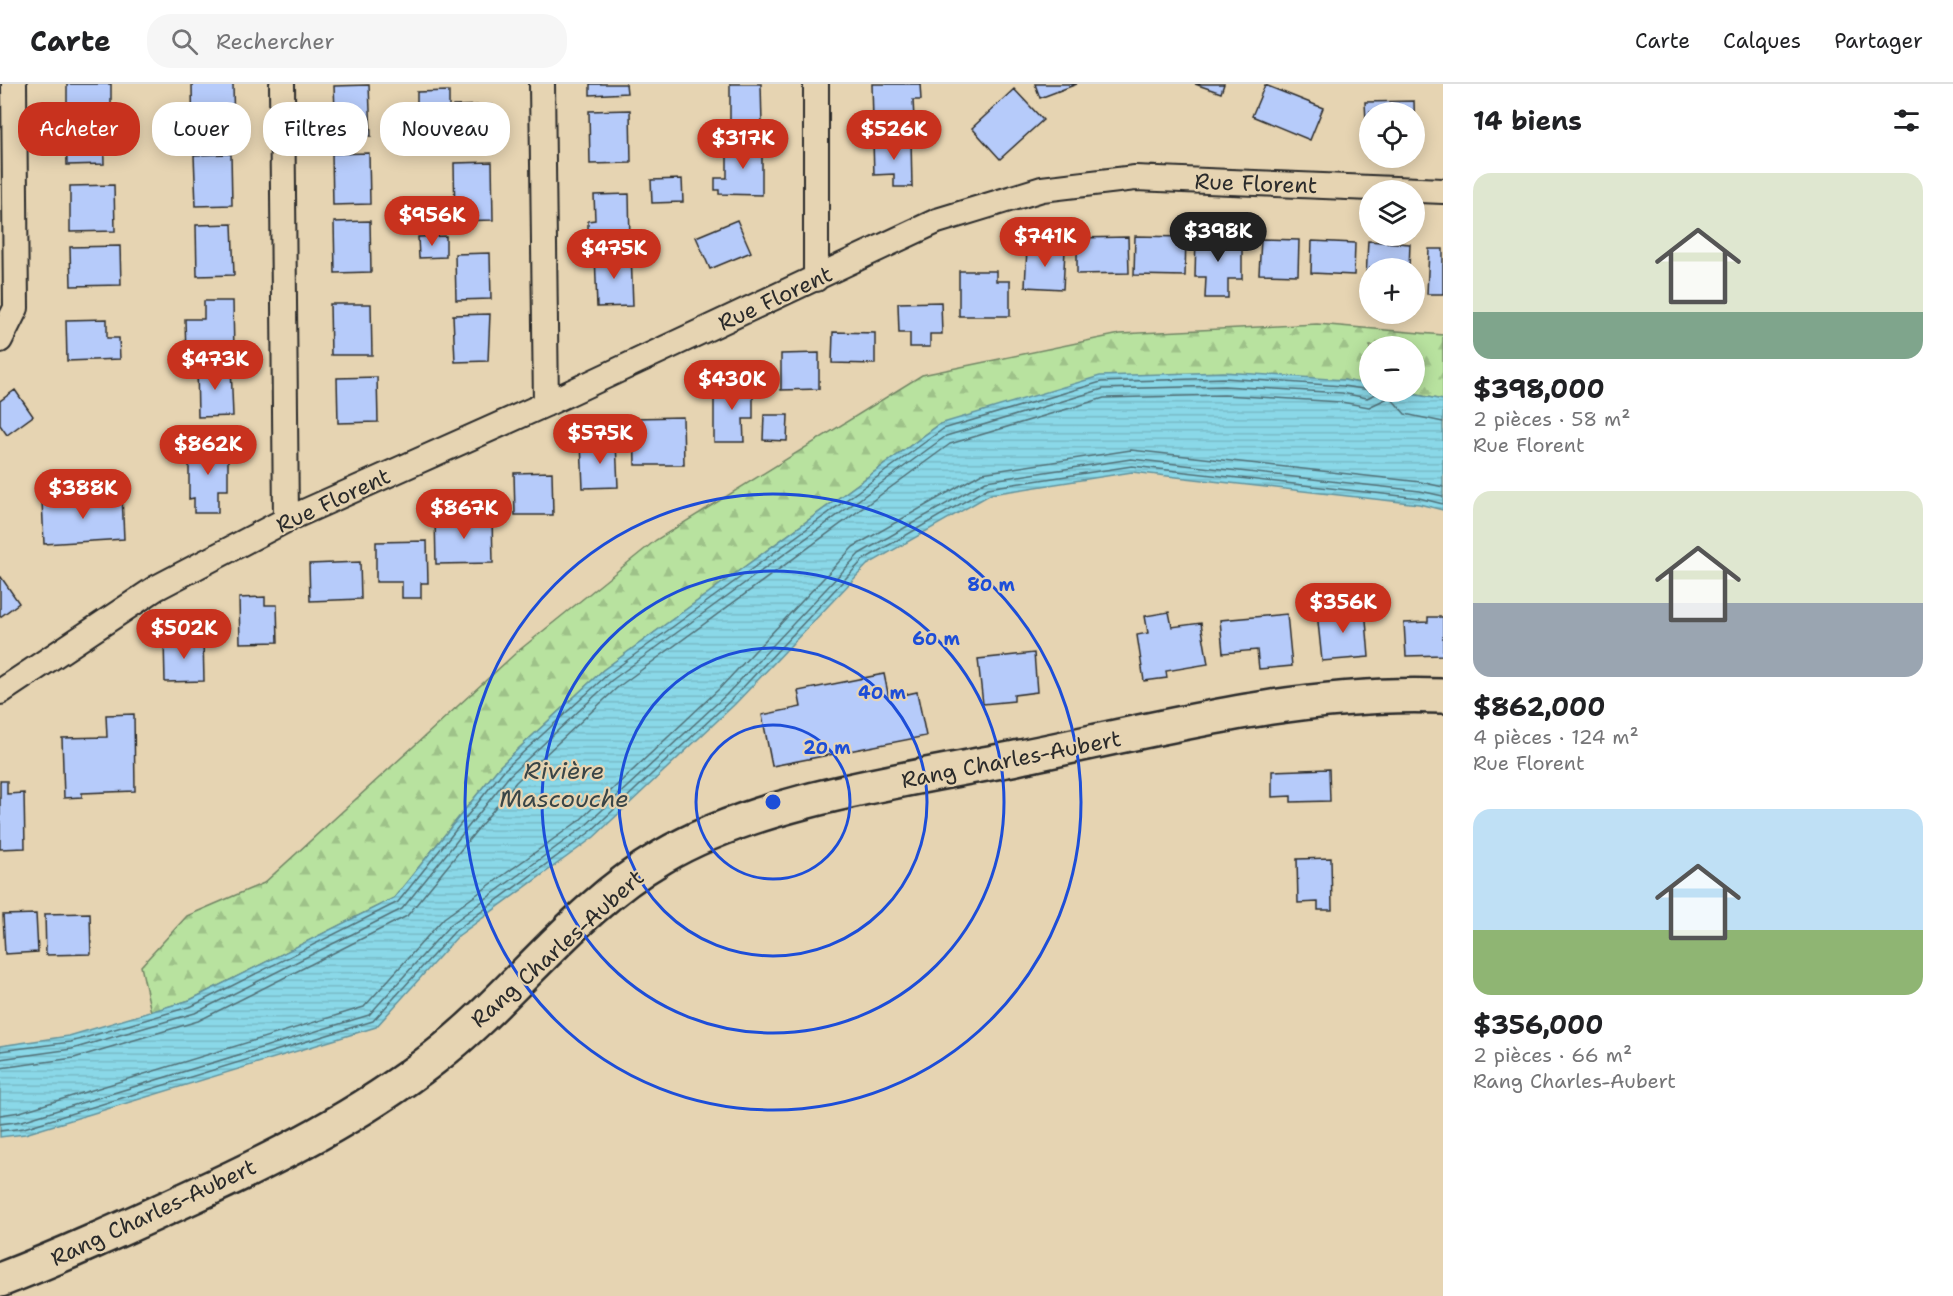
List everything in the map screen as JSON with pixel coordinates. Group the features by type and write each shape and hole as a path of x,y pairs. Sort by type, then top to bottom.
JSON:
{"street":[{"path":"0,340 15,308 14,84"},
{"path":"282,84 286,520"},
{"path":"542,84 546,404"},
{"path":"816,84 816,279"},
{"name":"Rue Florent","path":"0,692 156,588 286,520 546,404 937,221 1042,189 1136,178 1443,191"},
{"name":"Rang Charles-Aubert","path":"0,1280 232,1178 357,1112 407,1078 456,1040 567,933 628,879 675,849 717,830 789,807 862,789 1220,718 1348,696 1443,696"}],"green space":[{"path":"1317,324 1443,335 1443,400 1425,396 1425,336 1359,336 1359,383 1344,380 940,424 603,670 500,766 394,898 190,1000 151,1012 141,966 187,916 264,883 517,652 656,540 922,375 1120,334"}],"water":[{"name":"Rivière Mascouche","path":"1224,372 1344,380 1359,383 1359,402 1425,402 1425,396 1443,400 1443,510 1419,504 1132,472 991,494 867,565 735,704 594,837 458,936 376,1027 25,1134 0,1137 0,1046 69,1036 190,1000 394,898 500,766 603,670 940,424 1100,376"}],"building":[{"path":"67,84 111,84 111,102 67,102"},
{"path":"192,84 233,84 233,102 192,102"},
{"path":"590,84 626,84 627,93 590,95"},
{"path":"730,84 761,84 762,125 730,125"},
{"path":"872,84 920,84 921,100 913,100 914,119 873,120"},
{"path":"1035,84 1077,84 1040,98"},
{"path":"1195,84 1224,84 1221,93"},
{"path":"369,85 371,136 368,136 368,102 335,102 334,86"},
{"path":"1265,85 1323,108 1310,140 1252,116"},
{"path":"1014,89 1043,120 1000,159 972,128"},
{"path":"449,91 449,102 417,102 417,92"},
{"path":"1414,101 1414,102 1365,102"},
{"path":"630,110 631,163 590,164 589,111"},
{"path":"911,140 912,187 894,187 894,174 874,175 873,141"},
{"path":"727,142 762,142 762,195 719,194 719,190 715,190 715,178 727,178"},
{"path":"368,153 370,204 333,205 332,156 368,156"},
{"path":"67,156 104,156 104,164 67,165"},
{"path":"194,156 231,156 232,205 196,206"},
{"path":"492,162 493,220 455,221 454,163"},
{"path":"682,179 683,202 652,203 651,180"},
{"path":"114,185 115,231 70,232 70,186"},
{"path":"629,194 630,242 588,243 588,221 595,220 594,195"},
{"path":"737,220 751,252 710,269 696,237"},
{"path":"370,221 371,272 335,273 334,222"},
{"path":"232,224 234,275 197,276 196,225"},
{"path":"446,236 446,257 419,258 418,237"},
{"path":"1135,236 1186,237 1185,276 1134,275"},
{"path":"1196,236 1242,237 1242,279 1228,279 1228,298 1205,298 1206,277 1195,277"},
{"path":"1128,237 1129,273 1077,274 1077,238"},
{"path":"1261,239 1299,240 1298,275 1259,274"},
{"path":"1312,241 1355,243 1354,275 1311,273"},
{"path":"120,246 121,285 71,286 70,247"},
{"path":"1368,246 1410,246 1409,258 1367,258"},
{"path":"1027,248 1065,250 1063,289 1025,287"},
{"path":"1429,249 1443,249 1443,294 1427,294"},
{"path":"490,253 491,299 456,300 455,254"},
{"path":"631,253 633,306 597,307 595,254"},
{"path":"959,271 996,271 996,281 1010,281 1010,316 959,316"},
{"path":"204,301 233,301 234,353 186,354 185,319 204,319"},
{"path":"941,302 942,334 930,334 930,347 910,347 910,333 899,333 898,303"},
{"path":"330,304 371,304 372,355 331,355"},
{"path":"490,314 488,361 455,362 453,315"},
{"path":"107,319 107,338 119,338 120,359 67,361 66,320"},
{"path":"833,332 875,333 875,364 832,363"},
{"path":"819,353 819,389 781,390 781,354"},
{"path":"197,365 231,365 233,416 198,417"},
{"path":"377,377 378,422 338,423 337,378"},
{"path":"714,383 753,383 753,419 743,419 744,442 714,442"},
{"path":"15,390 33,416 7,435 0,425 0,401"},
{"path":"764,415 788,415 787,441 763,440"},
{"path":"683,417 684,465 635,465 634,418"},
{"path":"616,442 618,487 583,488 581,443"},
{"path":"228,445 228,490 218,490 218,513 194,513 194,498 189,499 189,446"},
{"path":"552,472 553,515 515,515 514,473"},
{"path":"122,495 124,539 44,544 42,500"},
{"path":"492,516 493,563 436,564 435,517"},
{"path":"427,541 428,583 421,583 421,598 402,598 402,582 376,582 376,542"},
{"path":"360,562 361,599 310,601 309,564"},
{"path":"0,578 19,603 0,617"},
{"path":"265,597 265,605 277,605 278,642 240,643 239,598"},
{"path":"1365,608 1369,657 1322,661 1317,612"},
{"path":"1169,612 1172,627 1201,623 1208,664 1166,671 1167,678 1144,681 1137,635 1148,633 1145,616"},
{"path":"1287,614 1292,666 1259,669 1257,650 1223,653 1220,620"},
{"path":"1428,617 1443,617 1443,655 1406,656 1404,623 1428,622"},
{"path":"203,639 204,681 165,682 164,640"},
{"path":"1034,653 1037,692 1014,695 1014,701 983,704 978,659"},
{"path":"884,674 889,698 917,692 926,736 772,766 762,715 801,707 798,691"},
{"path":"134,714 135,791 82,793 82,797 64,798 62,738 107,737 106,715"},
{"path":"1329,769 1330,801 1291,802 1291,796 1272,797 1272,771"},
{"path":"0,781 7,781 7,794 24,793 25,848 0,849"},
{"path":"1331,858 1332,910 1318,910 1318,902 1298,903 1297,859"},
{"path":"90,913 91,954 46,955 45,914"},
{"path":"36,914 38,952 5,954 3,915"}]}
